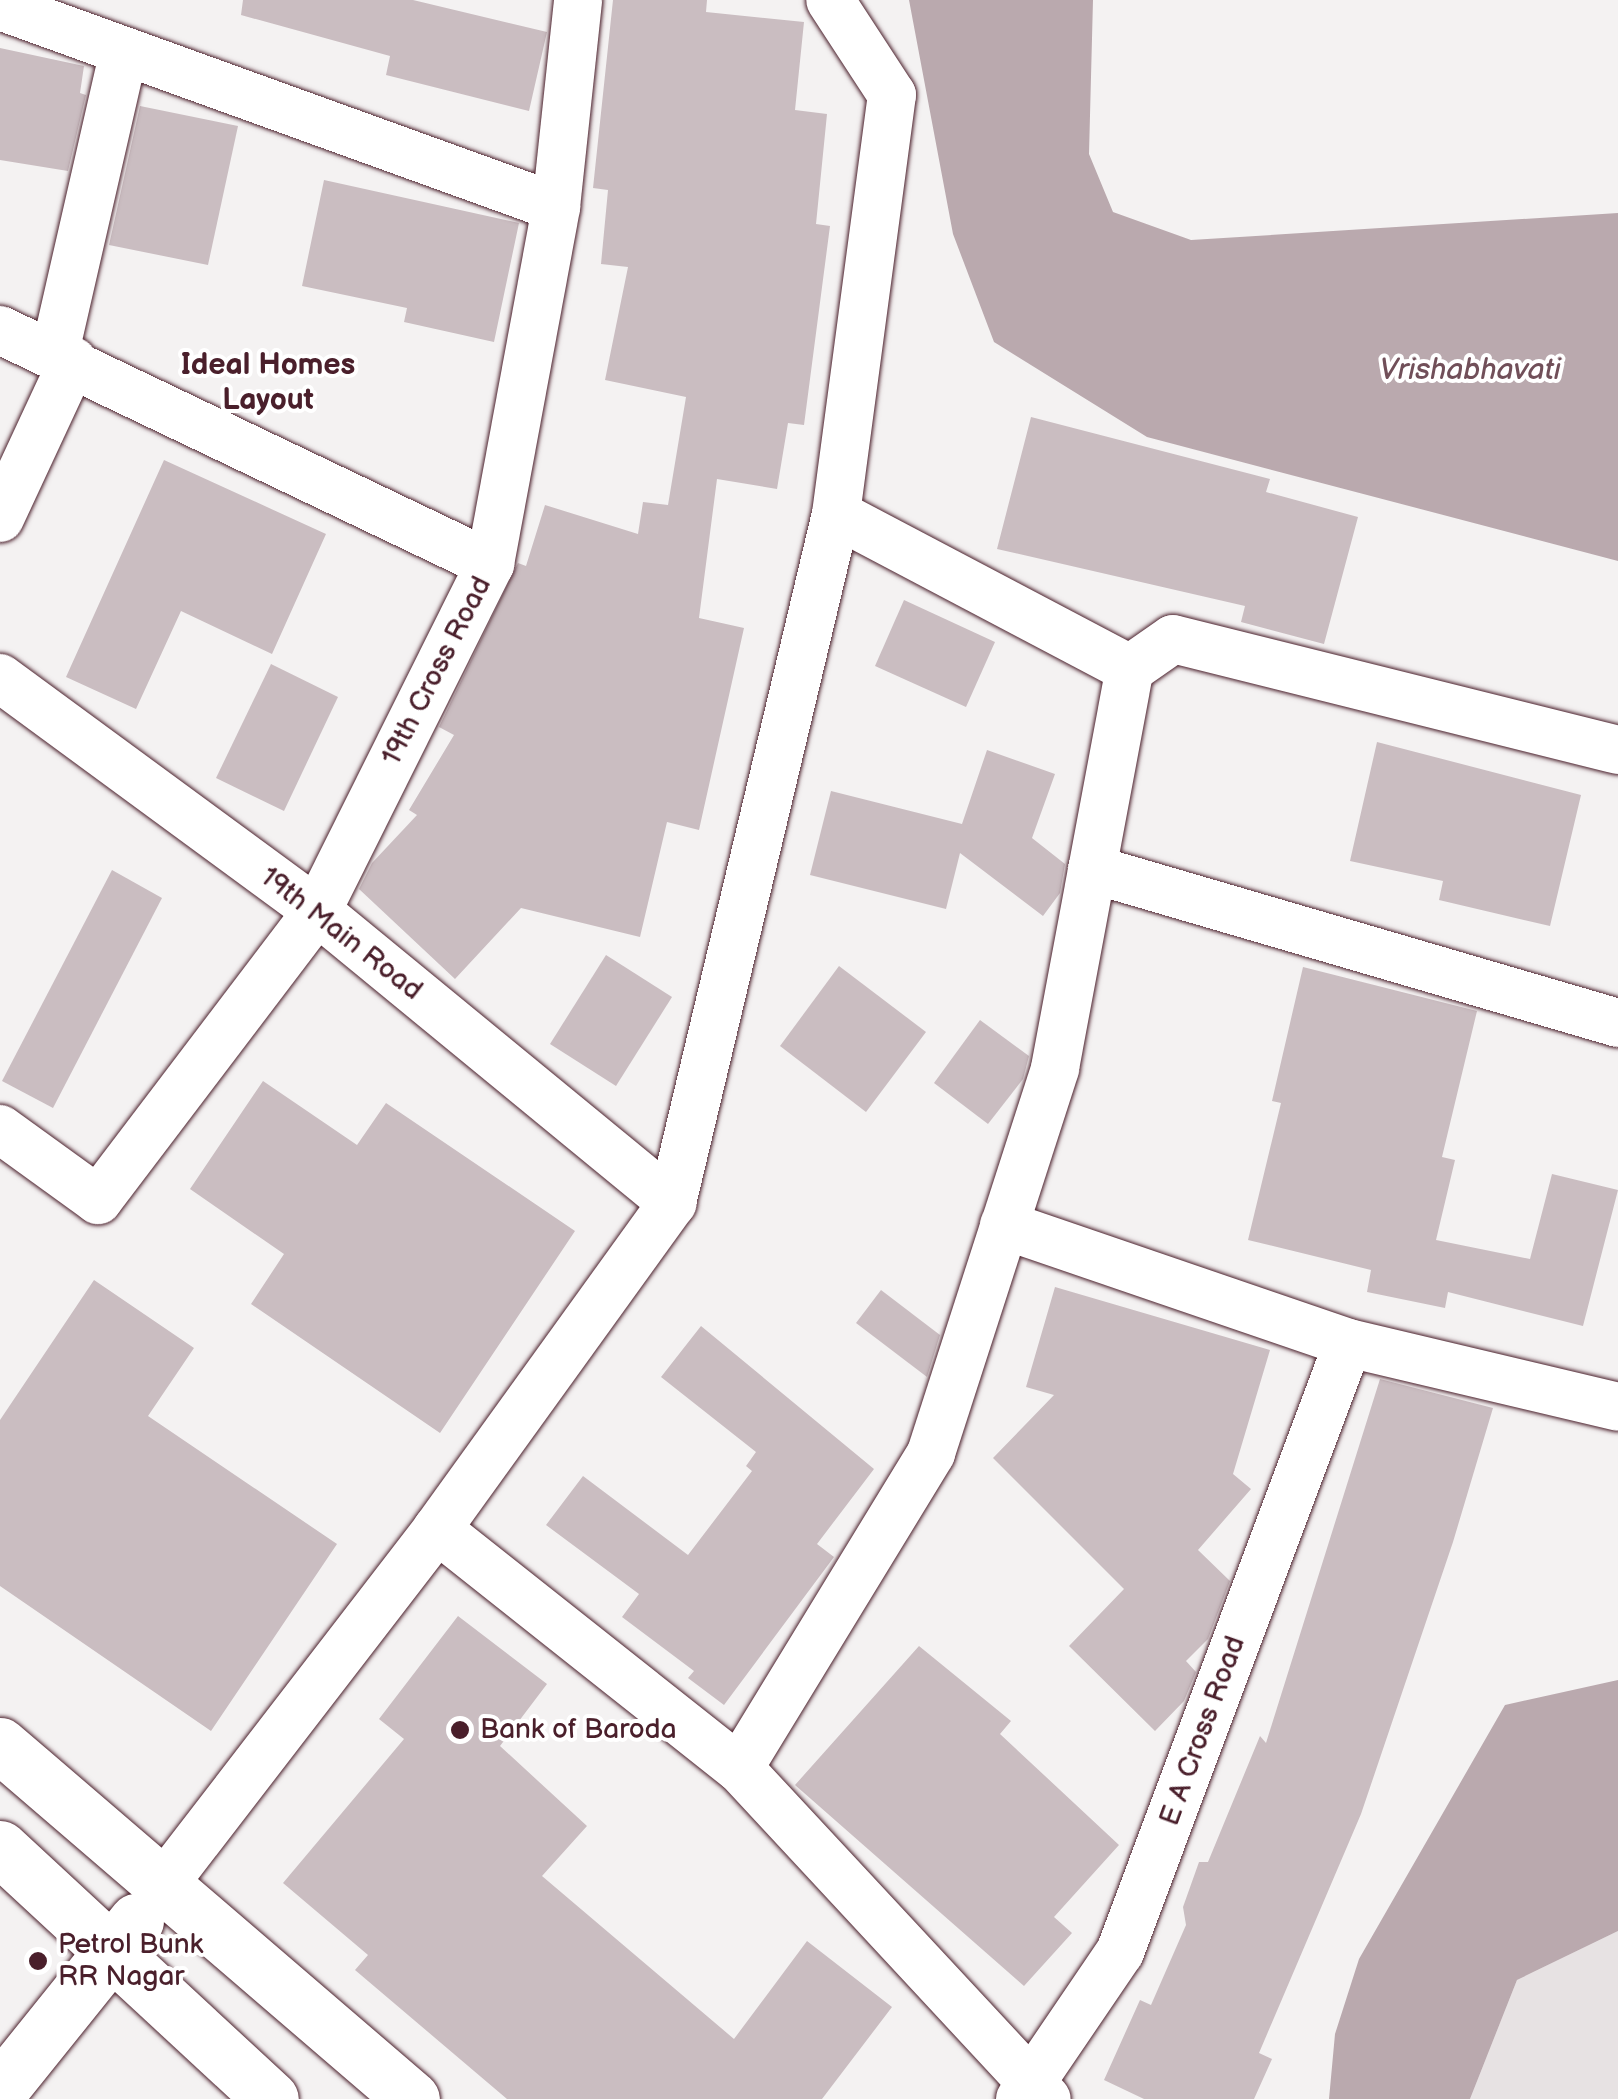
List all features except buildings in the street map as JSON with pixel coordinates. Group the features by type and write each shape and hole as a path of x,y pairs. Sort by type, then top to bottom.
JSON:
{"main road":[{"path":"0,1745 160,1889 412,2099"},
{"path":"0,1848 271,2099"},
{"path":"0,2090 160,1889"}],"street":[{"name":"19th Cross Road","path":"0,1129 98,1200 317,911 490,564 556,207 578,0"},
{"path":"160,1889 437,1529 672,1203 836,514 892,95 830,0"},
{"path":"0,6 123,56 556,207"},
{"path":"0,518 64,357 123,56"},
{"path":"0,330 64,357 490,564"},
{"path":"836,514 1130,670"},
{"path":"739,1768 932,1453 1055,1068 1130,670 1173,639 1618,750"},
{"name":"19th Main Road","path":"0,678 317,911 672,1203"},
{"path":"1092,869 1618,1022"},
{"path":"1004,1225 1348,1343 1618,1406"},
{"name":"E A Cross Road","path":"1032,2094 1120,1952 1348,1343"},
{"path":"437,1529 739,1768 1032,2094"}],"shaded area":[{"path":"1618,1931 1618,2099 1470,2099 1517,1980"}],"water":[{"name":"Vrishabhavati","path":"909,0 1093,0 1089,154 1113,212 1191,240 1618,213 1618,561 1147,437 994,342 953,234"},
{"path":"1618,1680 1618,1931 1517,1980 1470,2099 1329,2099 1335,2034 1359,1959 1505,1705"}],"place":[{"name":"Bank of Baroda","path":"460,1730"},
{"name":"Petrol Bunk RR Nagar","path":"38,1961"}],"district":[{"name":"Ideal Homes Layout","path":"268,382"}]}
